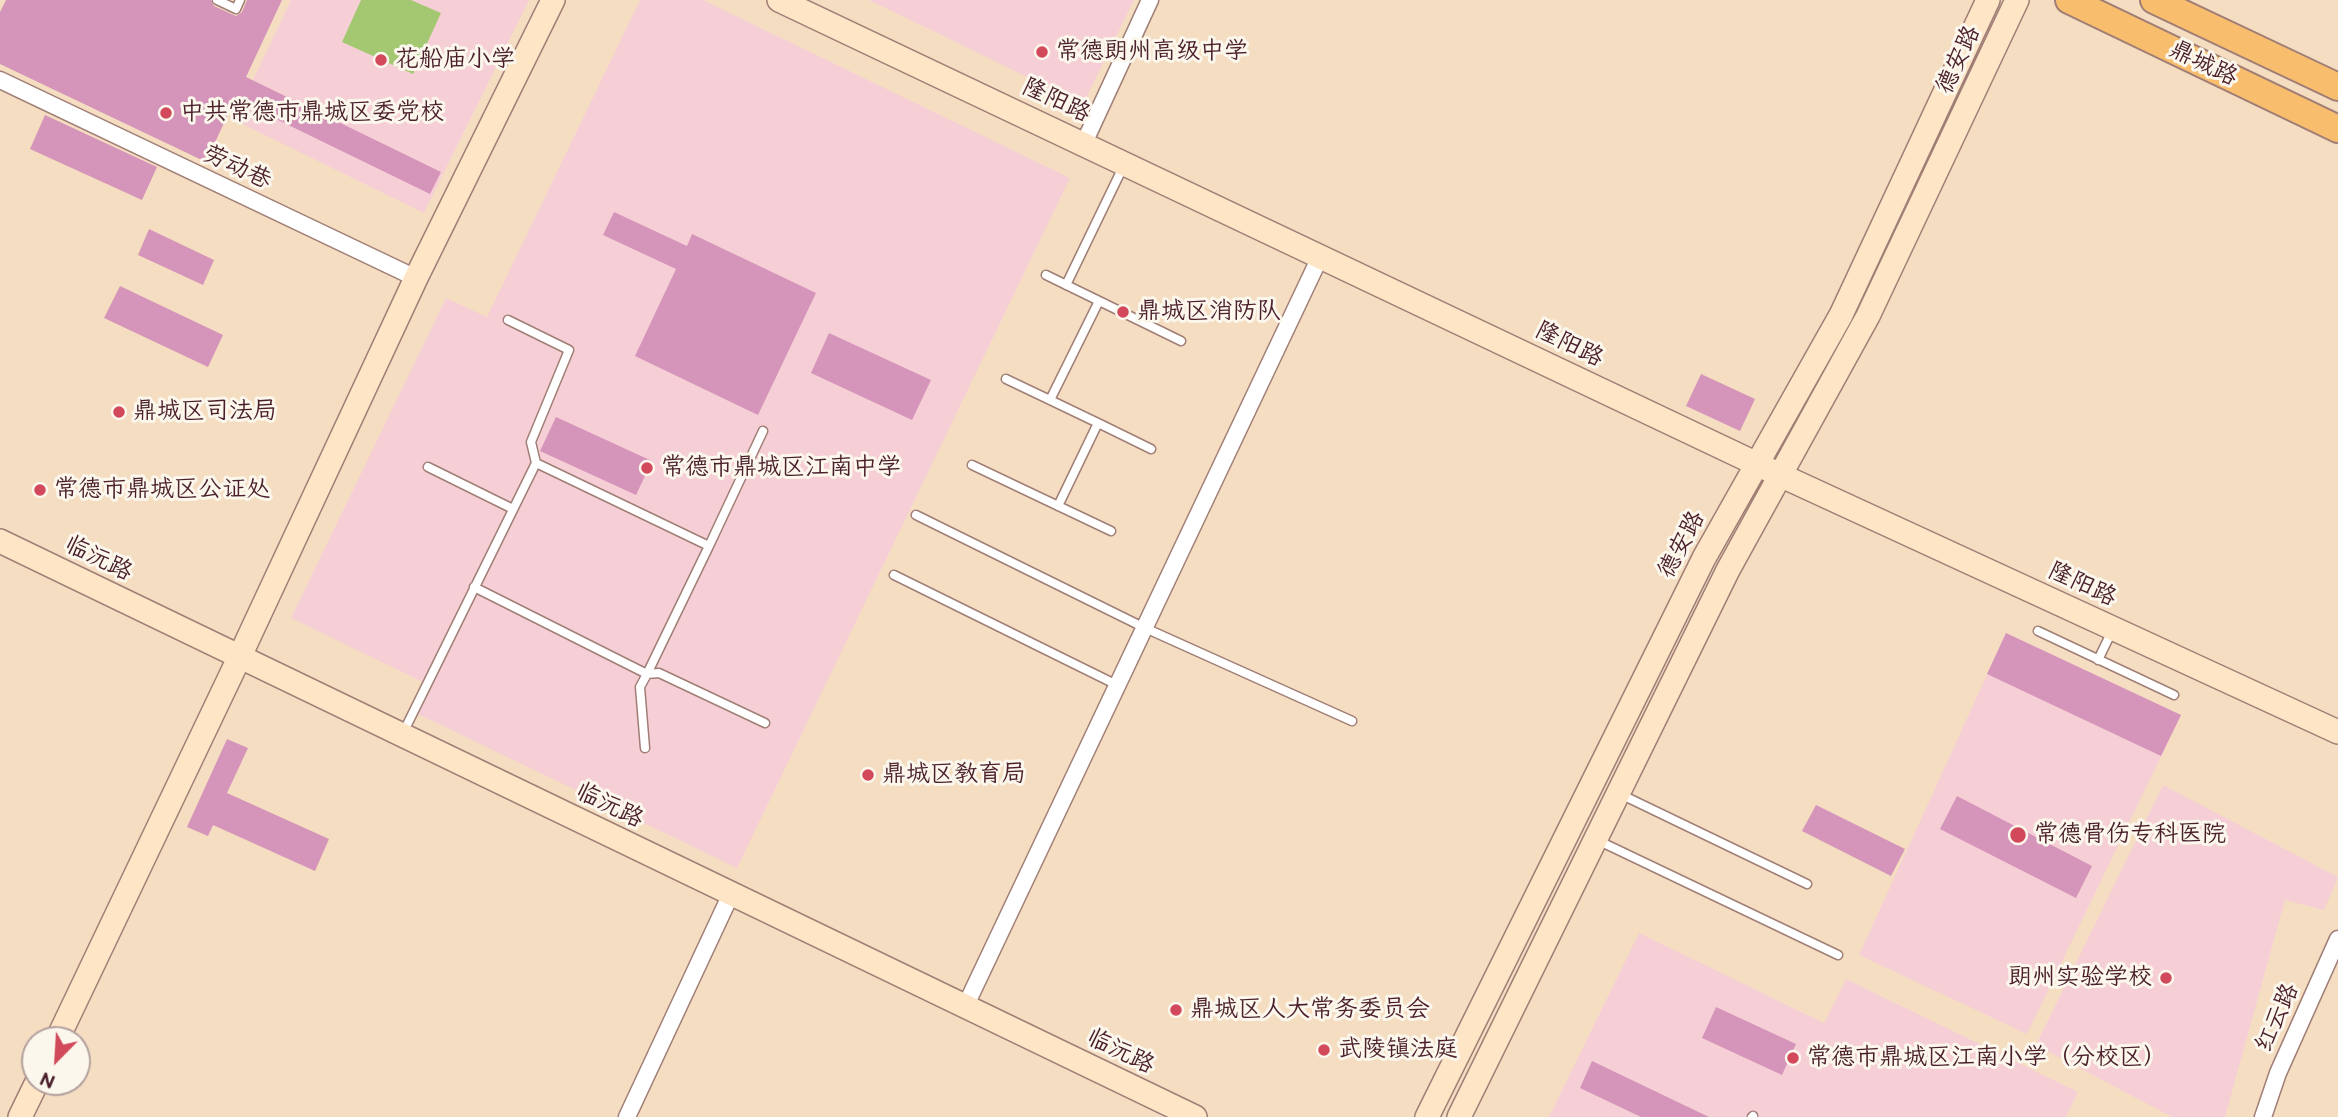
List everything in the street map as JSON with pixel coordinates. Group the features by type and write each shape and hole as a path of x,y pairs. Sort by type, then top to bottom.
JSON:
{"main road":[{"name":"鼎城路","path":"2069,0 2338,129"},
{"name":"鼎城路","path":"2154,0 2338,87"}],"street":[{"path":"64,1026 416,278 553,0"},
{"name":"隆阳路","path":"779,0 1780,475 2338,732"},
{"path":"1084,143 1150,0"},
{"name":"德安路","path":"1427,1117 1698,570 1841,315 1988,0"},
{"name":"德安路","path":"1459,1117 1728,570 1867,316 2017,0"},
{"name":"劳动巷","path":"0,80 416,278"},
{"path":"965,1007 1321,255"},
{"name":"临沅路","path":"0,541 1195,1117"},
{"path":"627,1117 731,894"},
{"name":"红云路","path":"2263,1117 2278,1073 2338,939"},
{"path":"20,1117 30,1096"}],"lane":[{"path":"217,0 236,9 240,0"},
{"path":"1066,285 1126,163"},
{"path":"1046,275 1181,341"},
{"path":"1051,400 1099,301"},
{"path":"402,735 536,463 531,442 569,350 508,320"},
{"path":"1006,379 1151,449"},
{"path":"1058,506 1098,424"},
{"path":"645,748 640,687 762,431"},
{"path":"536,463 709,546"},
{"path":"972,465 1111,531"},
{"path":"428,467 513,509"},
{"path":"916,515 1145,628 1352,720"},
{"path":"894,575 1117,685"},
{"path":"474,587 648,674 659,673 765,723"},
{"path":"2098,660 2113,628"},
{"path":"2038,631 2174,695"},
{"path":"1618,793 1807,884"},
{"path":"1596,839 1838,956"}],"shaded area":[{"name":"花船庙小学","path":"291,0 529,0 424,213 234,120"},
{"name":"常德市鼎城区江南中学","path":"640,0 703,0 1070,178 737,868 416,713 429,685 291,618 446,298 487,317"},
{"name":"常德朗州高级中学","path":"869,0 1134,0 1083,104"},
{"name":"常德骨伤专科医院","path":"2006,633 2181,715 2027,1034 1859,955"},
{"name":"朗州实验学校","path":"2163,785 2338,877 2324,910 2285,900 2225,1117 2172,1117 2036,1045"},
{"name":"常德市鼎城区江南小学（分校区）","path":"1639,933 1824,1023 1846,979 2078,1092 2066,1117 1549,1117"}],"green space":[{"path":"361,0 411,0 441,13 413,74 342,42"}],"building":[{"name":"中共常德市鼎城区委党校","path":"6,0 211,0 214,6 236,16 242,12 247,0 282,0 246,77 441,172 430,194 235,99 206,162 0,64 0,12"},
{"path":"45,115 157,167 142,200 30,149"},
{"path":"614,212 687,246 692,234 816,293 758,415 635,356 676,269 603,235"},
{"path":"149,229 214,260 203,285 138,255"},
{"path":"120,286 223,335 208,367 104,318"},
{"path":"829,333 931,380 912,420 811,373"},
{"path":"1701,374 1755,399 1740,431 1686,406"},
{"path":"556,417 652,461 636,495 540,451"},
{"path":"2006,633 2181,715 2161,756 1987,674"},
{"path":"227,739 248,748 227,793 329,839 315,871 213,825 208,836 187,827"},
{"path":"1957,796 2092,866 2076,898 1940,829"},
{"path":"1816,805 1905,849 1891,876 1802,831"},
{"path":"1716,1007 1796,1044 1782,1075 1702,1038"},
{"path":"1592,1061 1709,1117 1641,1117 1580,1088"}],"place":[{"name":"常德朗州高级中学","path":"1042,52"},
{"name":"花船庙小学","path":"381,60"},
{"name":"中共常德市鼎城区委党校","path":"166,113"},
{"name":"鼎城区消防队","path":"1123,312"},
{"name":"鼎城区司法局","path":"119,412"},
{"name":"常德市鼎城区江南中学","path":"647,468"},
{"name":"常德市鼎城区公证处","path":"40,490"},
{"name":"鼎城区教育局","path":"868,775"},
{"name":"常德骨伤专科医院","path":"2018,835"},
{"name":"朗州实验学校","path":"2166,978"},
{"name":"鼎城区人大常务委员会","path":"1176,1010"},
{"name":"武陵镇法庭","path":"1324,1050"},
{"name":"常德市鼎城区江南小学（分校区）","path":"1793,1058"}]}
